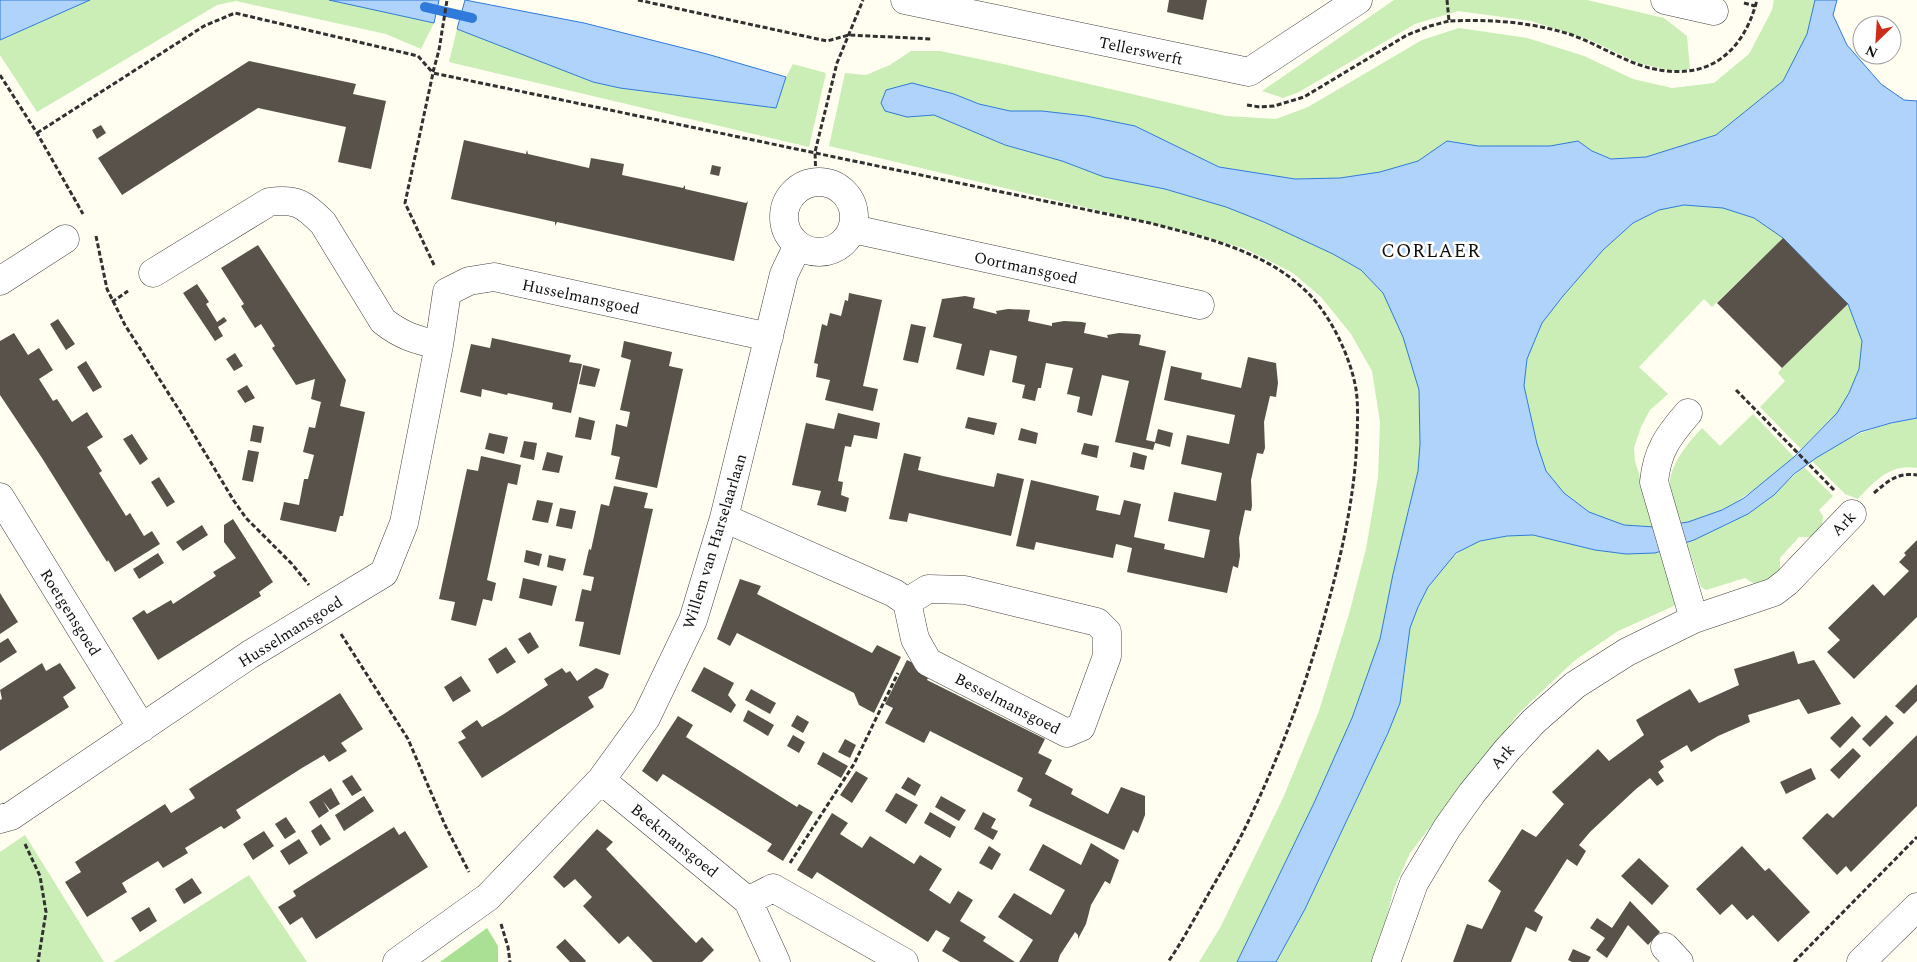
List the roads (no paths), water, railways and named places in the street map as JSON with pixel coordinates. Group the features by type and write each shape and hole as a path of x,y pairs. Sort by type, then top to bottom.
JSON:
{"street":[{"name":"Tellerswerft","path":"905,0 1249,72 1358,0"},
{"path":"1665,0 1714,11"},
{"path":"816,181 830,182 842,189 851,201 855,215 853,229 846,240 836,249 823,252 810,251 798,246 788,235 784,221 785,207 791,194 802,185 816,181"},
{"path":"153,273 268,202 284,200 297,202 310,210 324,223 384,321 397,332 411,338 439,345"},
{"name":"Oortmansgoed","path":"853,229 1200,305"},
{"path":"0,281 65,239"},
{"path":"770,337 784,274 798,246"},
{"name":"Husselmansgoed","path":"6,818 249,655 384,573 404,523 439,345 447,292 469,281 494,277 770,337"},
{"name":"Willem van Harselaarlaan","path":"397,962 488,898 601,780 646,718 693,620 724,518 770,337"},
{"path":"1688,413 1661,449 1655,468 1654,482 1694,619"},
{"name":"Roetgensgoed","path":"0,497 142,728"},
{"name":"Ark","path":"1386,962 1414,883 1447,828 1472,792 1534,721 1575,685 1626,652 1694,619 1774,592 1787,582 1852,514"},
{"path":"724,518 894,593 907,602"},
{"name":"Besselmansgoed","path":"928,589 965,590 1097,622 1107,632 1107,656 1081,727 1067,733 928,662 915,639 907,602 928,589"},
{"name":"Beekmansgoed","path":"601,780 748,901 776,962"},
{"path":"748,901 773,888 904,962"},
{"path":"1861,962 1917,907"}],"water":[{"path":"0,0 90,0 0,40"},
{"path":"329,0 439,0 434,23"},
{"path":"465,0 584,23 707,54 786,77 776,108 620,88 593,82 457,29"},
{"path":"1815,0 1837,0 1833,15 1847,45 1852,51 1852,65 1864,65 1881,84 1904,100 1917,101 1917,418 1860,432 1816,458 1794,474 1774,495 1748,514 1694,540 1655,553 1626,554 1595,550 1533,535 1507,536 1480,541 1456,553 1428,587 1418,607 1410,628 1400,703 1388,733 1305,909 1276,962 1237,962 1314,803 1352,718 1380,639 1393,574 1418,471 1420,444 1419,390 1403,337 1383,293 1361,270 1333,254 1264,222 1226,207 1165,189 1104,177 1062,161 1005,145 934,115 907,117 885,111 881,103 886,90 912,83 954,94 979,104 1010,111 1042,111 1086,116 1135,126 1219,167 1295,179 1340,178 1380,172 1418,161 1447,141 1478,146 1550,146 1578,141 1592,151 1611,159 1646,157 1716,135 1783,81 1807,34","holes":["1684,205 1723,208 1754,218 1783,238 1848,304 1862,341 1859,369 1849,393 1837,413 1794,457 1744,498 1722,510 1688,522 1655,527 1624,525 1589,512 1564,493 1546,471 1537,444 1524,386 1527,359 1542,323 1603,250 1633,223 1659,210"]}],"waterway":[{"path":"425,7 472,18"}],"district":[{"name":"CORLAER","path":"1431,250"}]}
